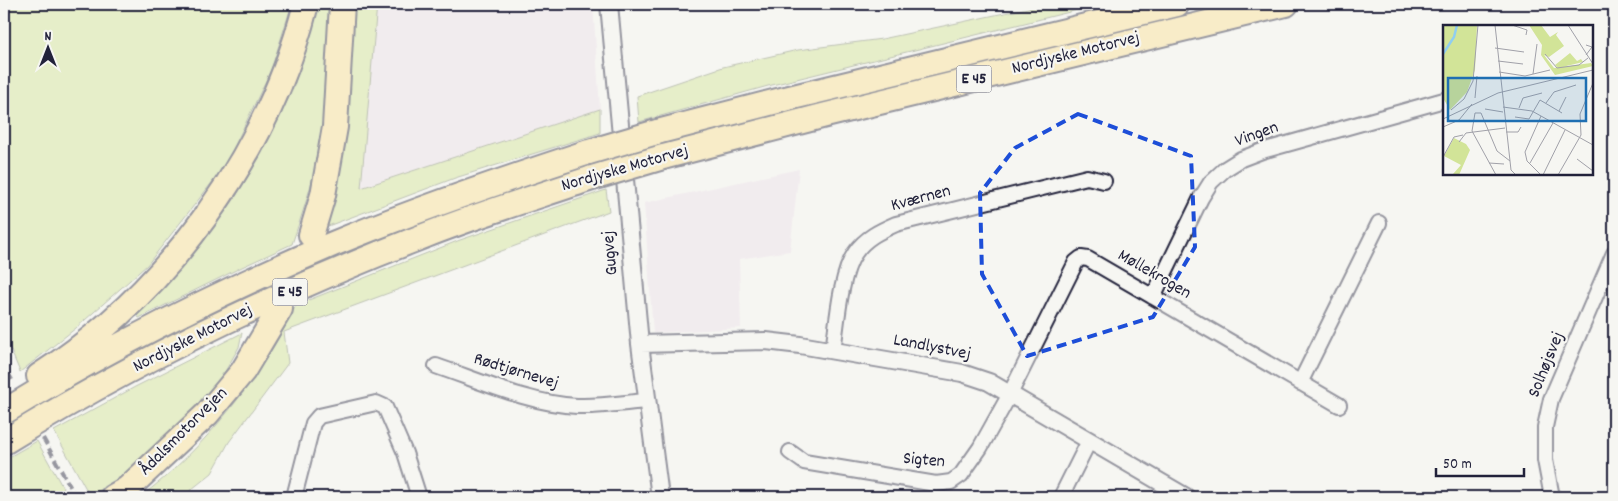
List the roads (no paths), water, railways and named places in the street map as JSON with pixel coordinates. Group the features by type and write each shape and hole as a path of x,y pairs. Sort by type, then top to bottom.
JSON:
{"highway":[{"path":"4,399 49,370 93,337 146,287 185,243 219,198 246,154 268,112 298,38 306,4"},
{"path":"311,235 323,195 335,127 342,4"},
{"name":"Nordjyske Motorvej","path":"4,412 100,357 180,315 324,248 499,181 657,132 1177,4"},
{"name":"Nordjyske Motorvej","path":"4,442 111,380 190,339 273,299 425,235 592,178 662,157 826,115 1286,4"},
{"name":"Ådalsmotorvejen","path":"113,497 126,489 207,414 242,371 280,309"}],"street":[{"name":"Gugvej","path":"609,4 640,344 660,497"},
{"name":"Vingen","path":"1153,296 1201,198 1211,182 1225,169 1241,159 1262,151 1443,100"},
{"name":"Kværnen","path":"833,351 847,269 855,253 866,240 878,231 896,224 1087,177 1104,180"},
{"path":"1300,382 1379,223"},
{"name":"Solhøjsvej","path":"1552,497 1545,460 1545,427 1551,399 1614,253"},
{"name":"Møllekrogen","path":"1010,394 1076,262 1081,258 1153,296 1339,406"},
{"name":"Landlystvej","path":"640,344 766,341 962,373 989,382 1186,497"},
{"name":"Rødtjørnevej","path":"436,366 524,397 544,402 585,406 646,401"},
{"name":"Sigten","path":"790,452 804,462 936,484 951,482 961,475 980,448 1010,394"},
{"path":"294,497 313,424 319,416 376,403 385,407 405,453 419,497"},
{"path":"1062,497 1090,441"}],"railway":[{"path":"4,365 12,380"},
{"path":"43,438 76,497"}]}
